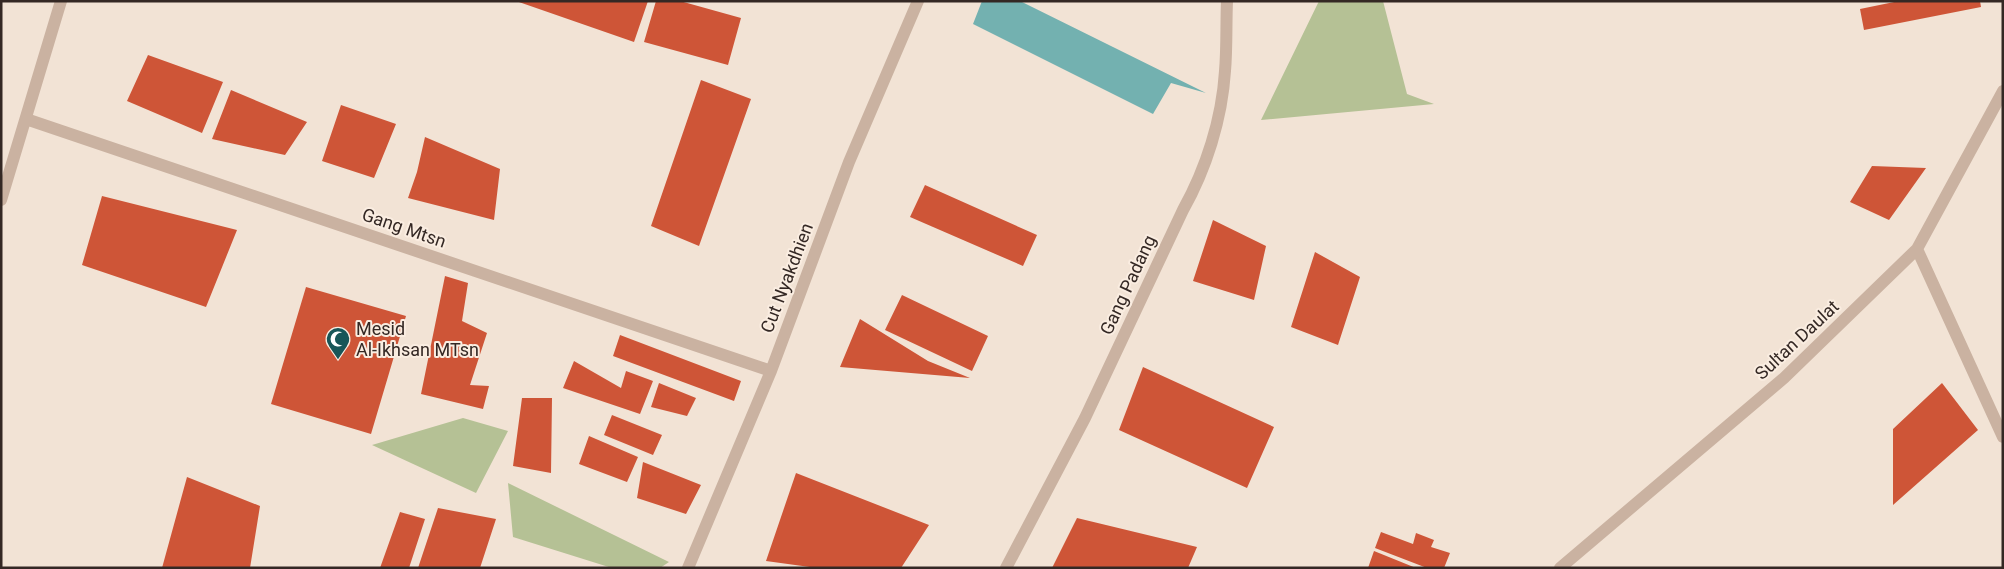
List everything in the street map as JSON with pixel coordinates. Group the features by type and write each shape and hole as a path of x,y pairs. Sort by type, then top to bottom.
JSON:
{"street":[{"path":"1,200 61,1"},
{"name":"Cut Nyakdhien","path":"688,568 770,371 849,162 918,1"},
{"name":"Gang Padang","path":"1006,568 1085,418 1183,210 1196,187 1212,142 1220,108 1225,72 1227,1"},
{"name":"Sultan Daulat","path":"1560,568 1784,378 1917,249 2003,91"},
{"name":"Gang Mtsn","path":"26,119 770,371"},
{"path":"1917,249 2003,438"}],"green space":[{"path":"1319,1 1383,1 1407,94 1434,104 1261,120"},
{"path":"463,418 508,431 476,493 372,445"},
{"path":"508,483 669,562 660,568 612,568 513,537"}],"water":[{"path":"982,1 1020,1 1206,93 1171,83 1153,114 973,24"}],"building":[{"path":"516,1 648,1 634,42"},
{"path":"656,1 680,1 741,18 728,65 644,42"},
{"path":"1899,1 1980,1 1981,7 1864,30 1860,9"},
{"path":"148,55 223,82 202,133 127,101"},
{"path":"701,80 751,99 699,246 651,226"},
{"path":"231,90 307,122 285,155 212,139"},
{"path":"341,105 396,124 374,178 322,161"},
{"path":"425,137 500,169 494,220 408,198 417,172"},
{"path":"1872,166 1926,168 1889,220 1850,202"},
{"path":"925,185 1037,235 1023,266 910,217"},
{"path":"102,196 237,230 206,307 82,265"},
{"path":"1213,220 1266,246 1254,300 1193,281"},
{"path":"1315,252 1360,277 1338,345 1291,327"},
{"path":"445,276 468,283 462,321 487,333 470,385 489,386 483,409 421,394"},
{"name":"Mesid Al-Ikhsan MTsn","path":"306,287 406,316 371,434 271,404"},
{"path":"902,295 988,336 972,371 885,330"},
{"path":"860,319 928,361 970,378 840,367"},
{"path":"620,335 741,381 734,401 613,356"},
{"path":"574,361 621,388 626,371 653,381 640,414 563,388"},
{"path":"1143,367 1274,427 1247,488 1119,430"},
{"path":"659,383 696,398 687,416 651,407"},
{"path":"1942,383 1978,430 1893,505 1893,429"},
{"path":"522,398 552,398 551,473 513,466"},
{"path":"612,415 662,435 653,455 604,435"},
{"path":"589,436 638,457 627,482 579,464"},
{"path":"643,462 701,485 686,514 637,498"},
{"path":"796,473 929,525 901,568 817,568 766,561"},
{"path":"187,477 260,506 250,568 162,568"},
{"path":"438,508 496,519 480,568 418,568"},
{"path":"400,512 425,519 409,568 380,568"},
{"path":"1077,518 1197,547 1188,568 1052,568"},
{"path":"1381,532 1413,544 1416,533 1434,540 1431,547 1450,553 1444,568 1427,568 1375,548"},
{"path":"1374,551 1416,568 1368,568"}],"place":[{"name":"Mesid Al-Ikhsan MTsn","path":"338,360"}]}
